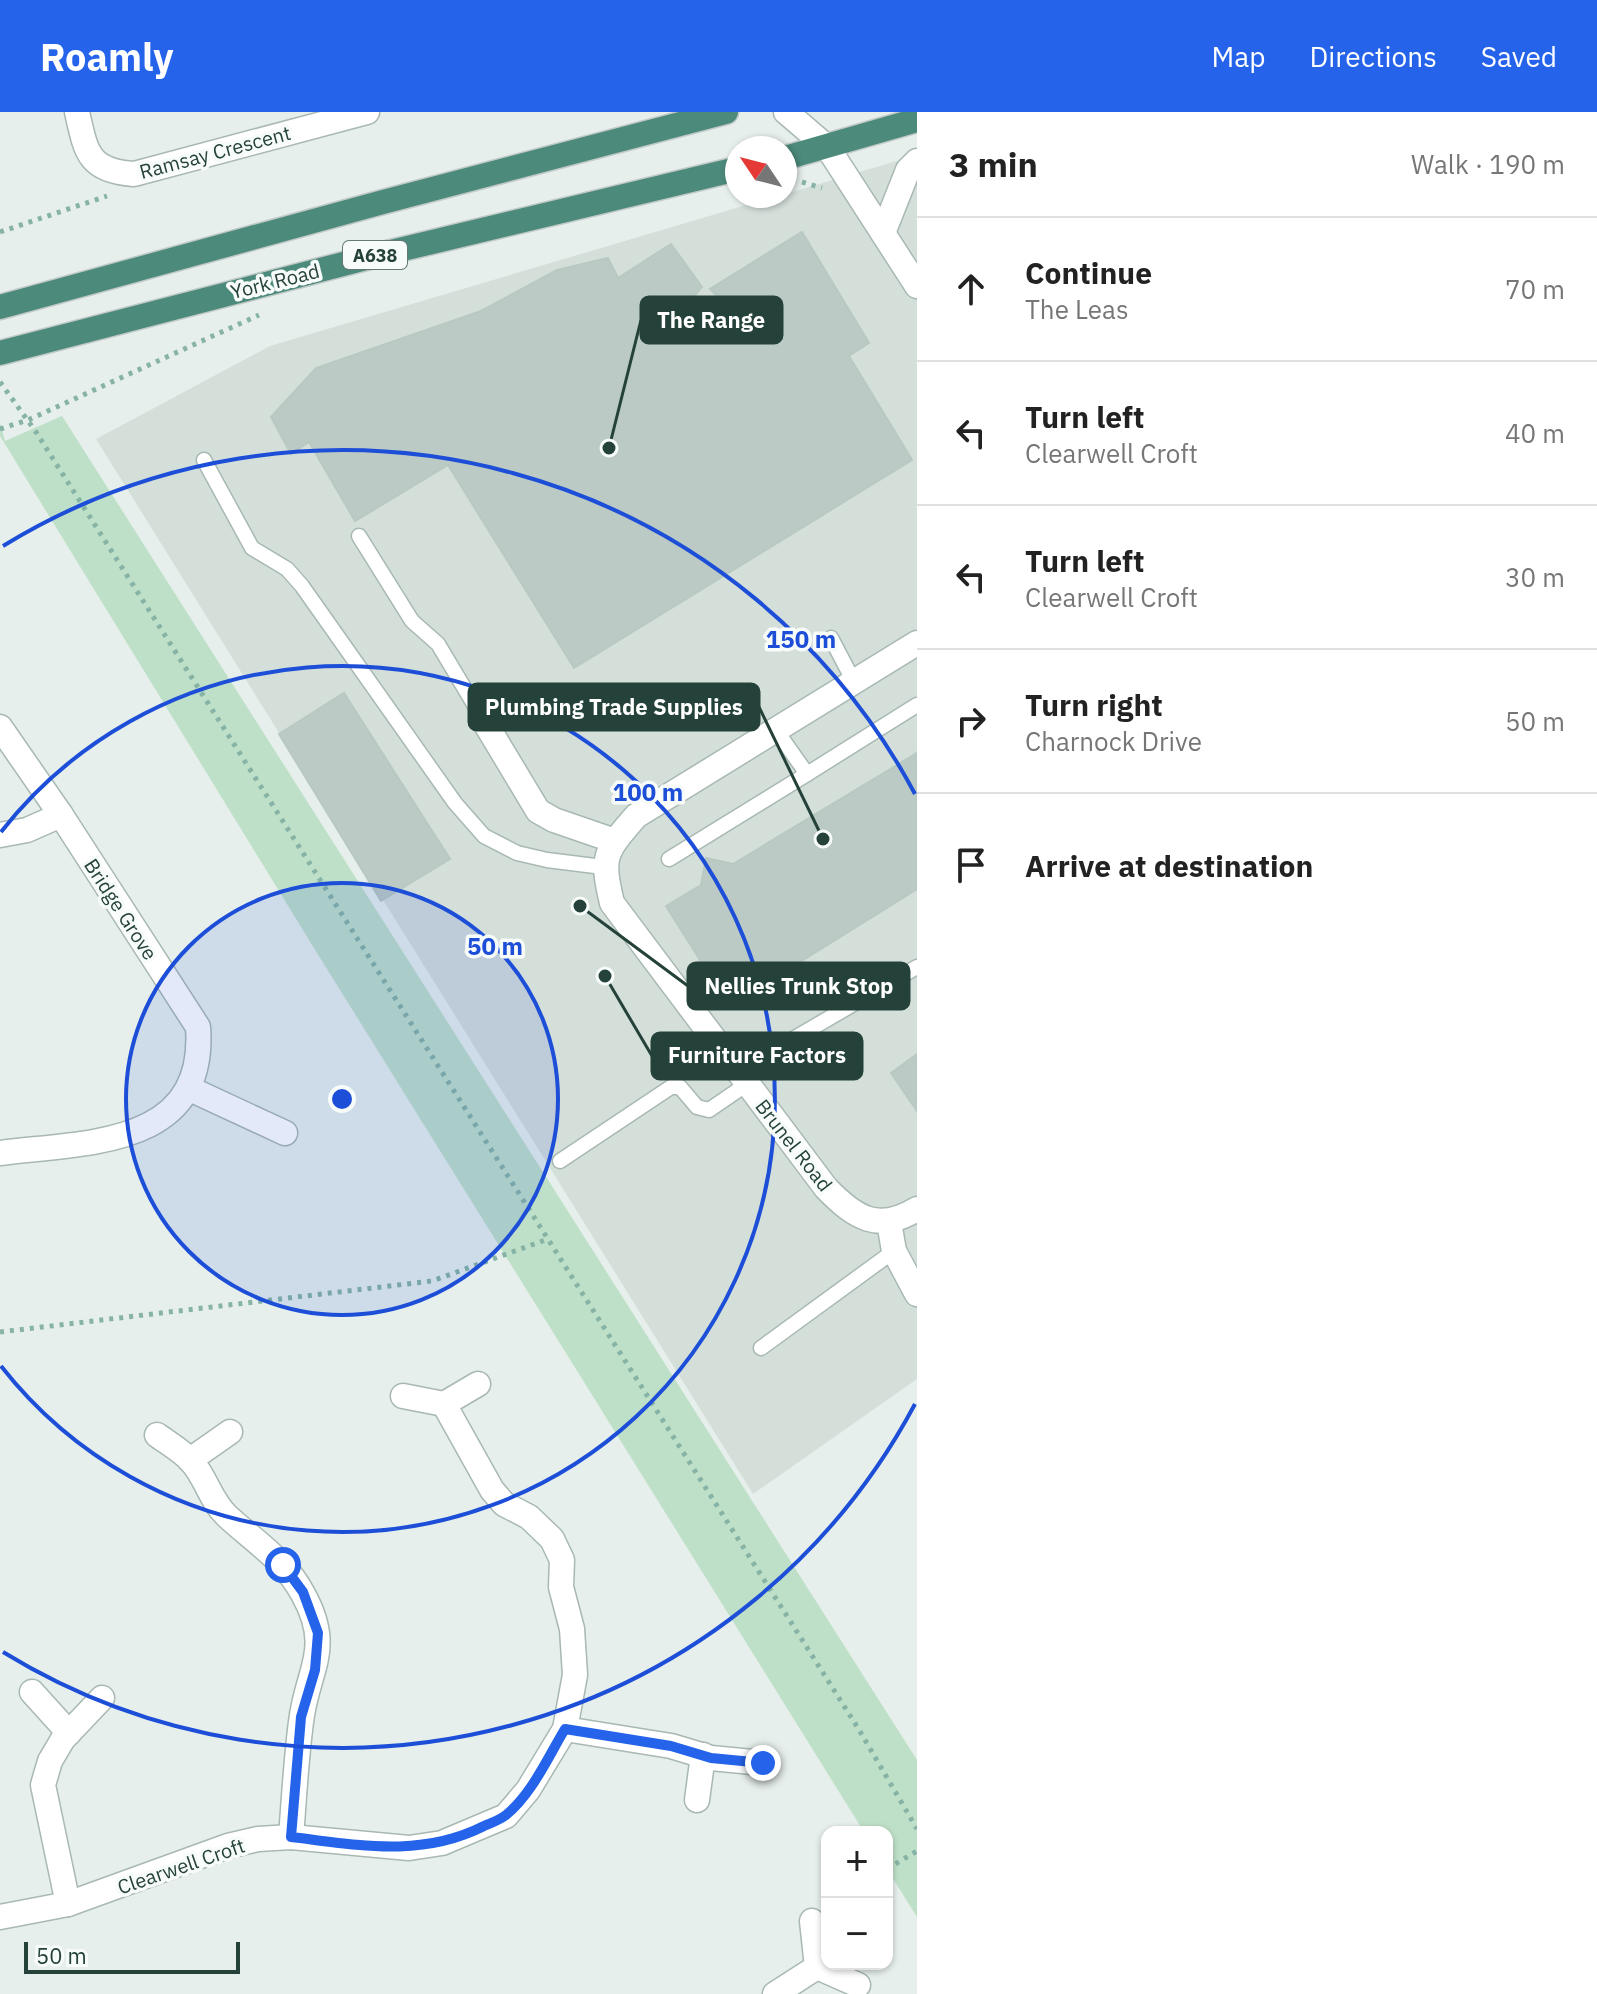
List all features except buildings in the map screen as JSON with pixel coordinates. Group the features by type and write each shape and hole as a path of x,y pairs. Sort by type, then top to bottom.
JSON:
{"highway":[{"name":"A638","path":"0,307 726,112"},
{"path":"797,155 917,120"},
{"name":"York Road","path":"8,350 367,257 725,172"}],"street":[{"name":"Ramsay Crescent","path":"77,112 85,146 95,161 108,172 134,174 367,112"},
{"path":"786,112 828,148 917,286"},
{"path":"883,233 908,170 917,161"},
{"path":"603,867 615,841 636,816 917,643"},
{"path":"487,726 538,811 554,820 615,841"},
{"name":"Bridge Grove","path":"0,727 61,815 198,1027 200,1049 184,1094"},
{"path":"0,835 27,830 61,815"},
{"name":"Brunel Road","path":"603,867 612,903 826,1188 847,1210 865,1219 889,1222"},
{"path":"0,1153 114,1138 143,1129 164,1119 184,1094 285,1133"},
{"path":"917,1209 889,1222 894,1251 917,1294"},
{"path":"403,1396 444,1404 478,1384"},
{"name":"Clearwell Croft","path":"0,1917 68,1904 228,1846 258,1839 291,1837 409,1848 442,1843 506,1816 528,1790 565,1729 575,1675 572,1629 561,1587 562,1560 552,1539 529,1517 504,1504 492,1490 444,1404"},
{"path":"190,1460 230,1432"},
{"path":"157,1435 190,1460 213,1501 283,1565 303,1592 318,1633 315,1670 301,1717 291,1837"},
{"path":"32,1692 69,1733"},
{"path":"68,1904 43,1785 50,1761 69,1733 102,1698"},
{"path":"565,1729 763,1763"},
{"path":"697,1800 703,1755"},
{"path":"812,1921 817,1967"},
{"path":"817,1967 858,1985"},
{"path":"775,1994 817,1967"}],"lane":[{"path":"204,460 252,548 287,569 302,586 455,803 484,836 517,853 603,867"},
{"path":"359,536 412,621 438,644 487,726"},
{"path":"831,638 854,682"},
{"path":"669,859 917,705"},
{"path":"776,730 807,774"},
{"path":"560,1161 671,1087 680,1087 697,1107 709,1110 743,1078 917,967"},
{"path":"761,1348 894,1251"}],"path":[{"path":"0,232 124,190 134,174"},
{"path":"0,429 28,420 273,309"},
{"path":"0,382 28,420 858,1728 917,1829"},
{"path":"0,1332 432,1281 548,1239"},
{"path":"893,1865 917,1851"}],"shaded area":[{"path":"917,155 917,1379 753,1494 96,439 270,346 736,208 797,208 797,190"}],"green space":[{"path":"62,416 917,1760 917,1917 893,1879 893,1826 860,1826 317,953 0,436 0,423 5,441"}],"place":[{"name":"The Range","path":"609,448"},
{"name":"Plumbing Trade Supplies","path":"823,839"},
{"name":"Nellies Trunk Stop","path":"580,906"},
{"name":"Furniture Factors","path":"605,976"}],"route":[{"path":"283,1565 303,1592 318,1633 315,1670 301,1717 291,1837 409,1848 442,1843 477,1830 506,1816 528,1790 565,1729 671,1746 711,1758 763,1763"}]}
